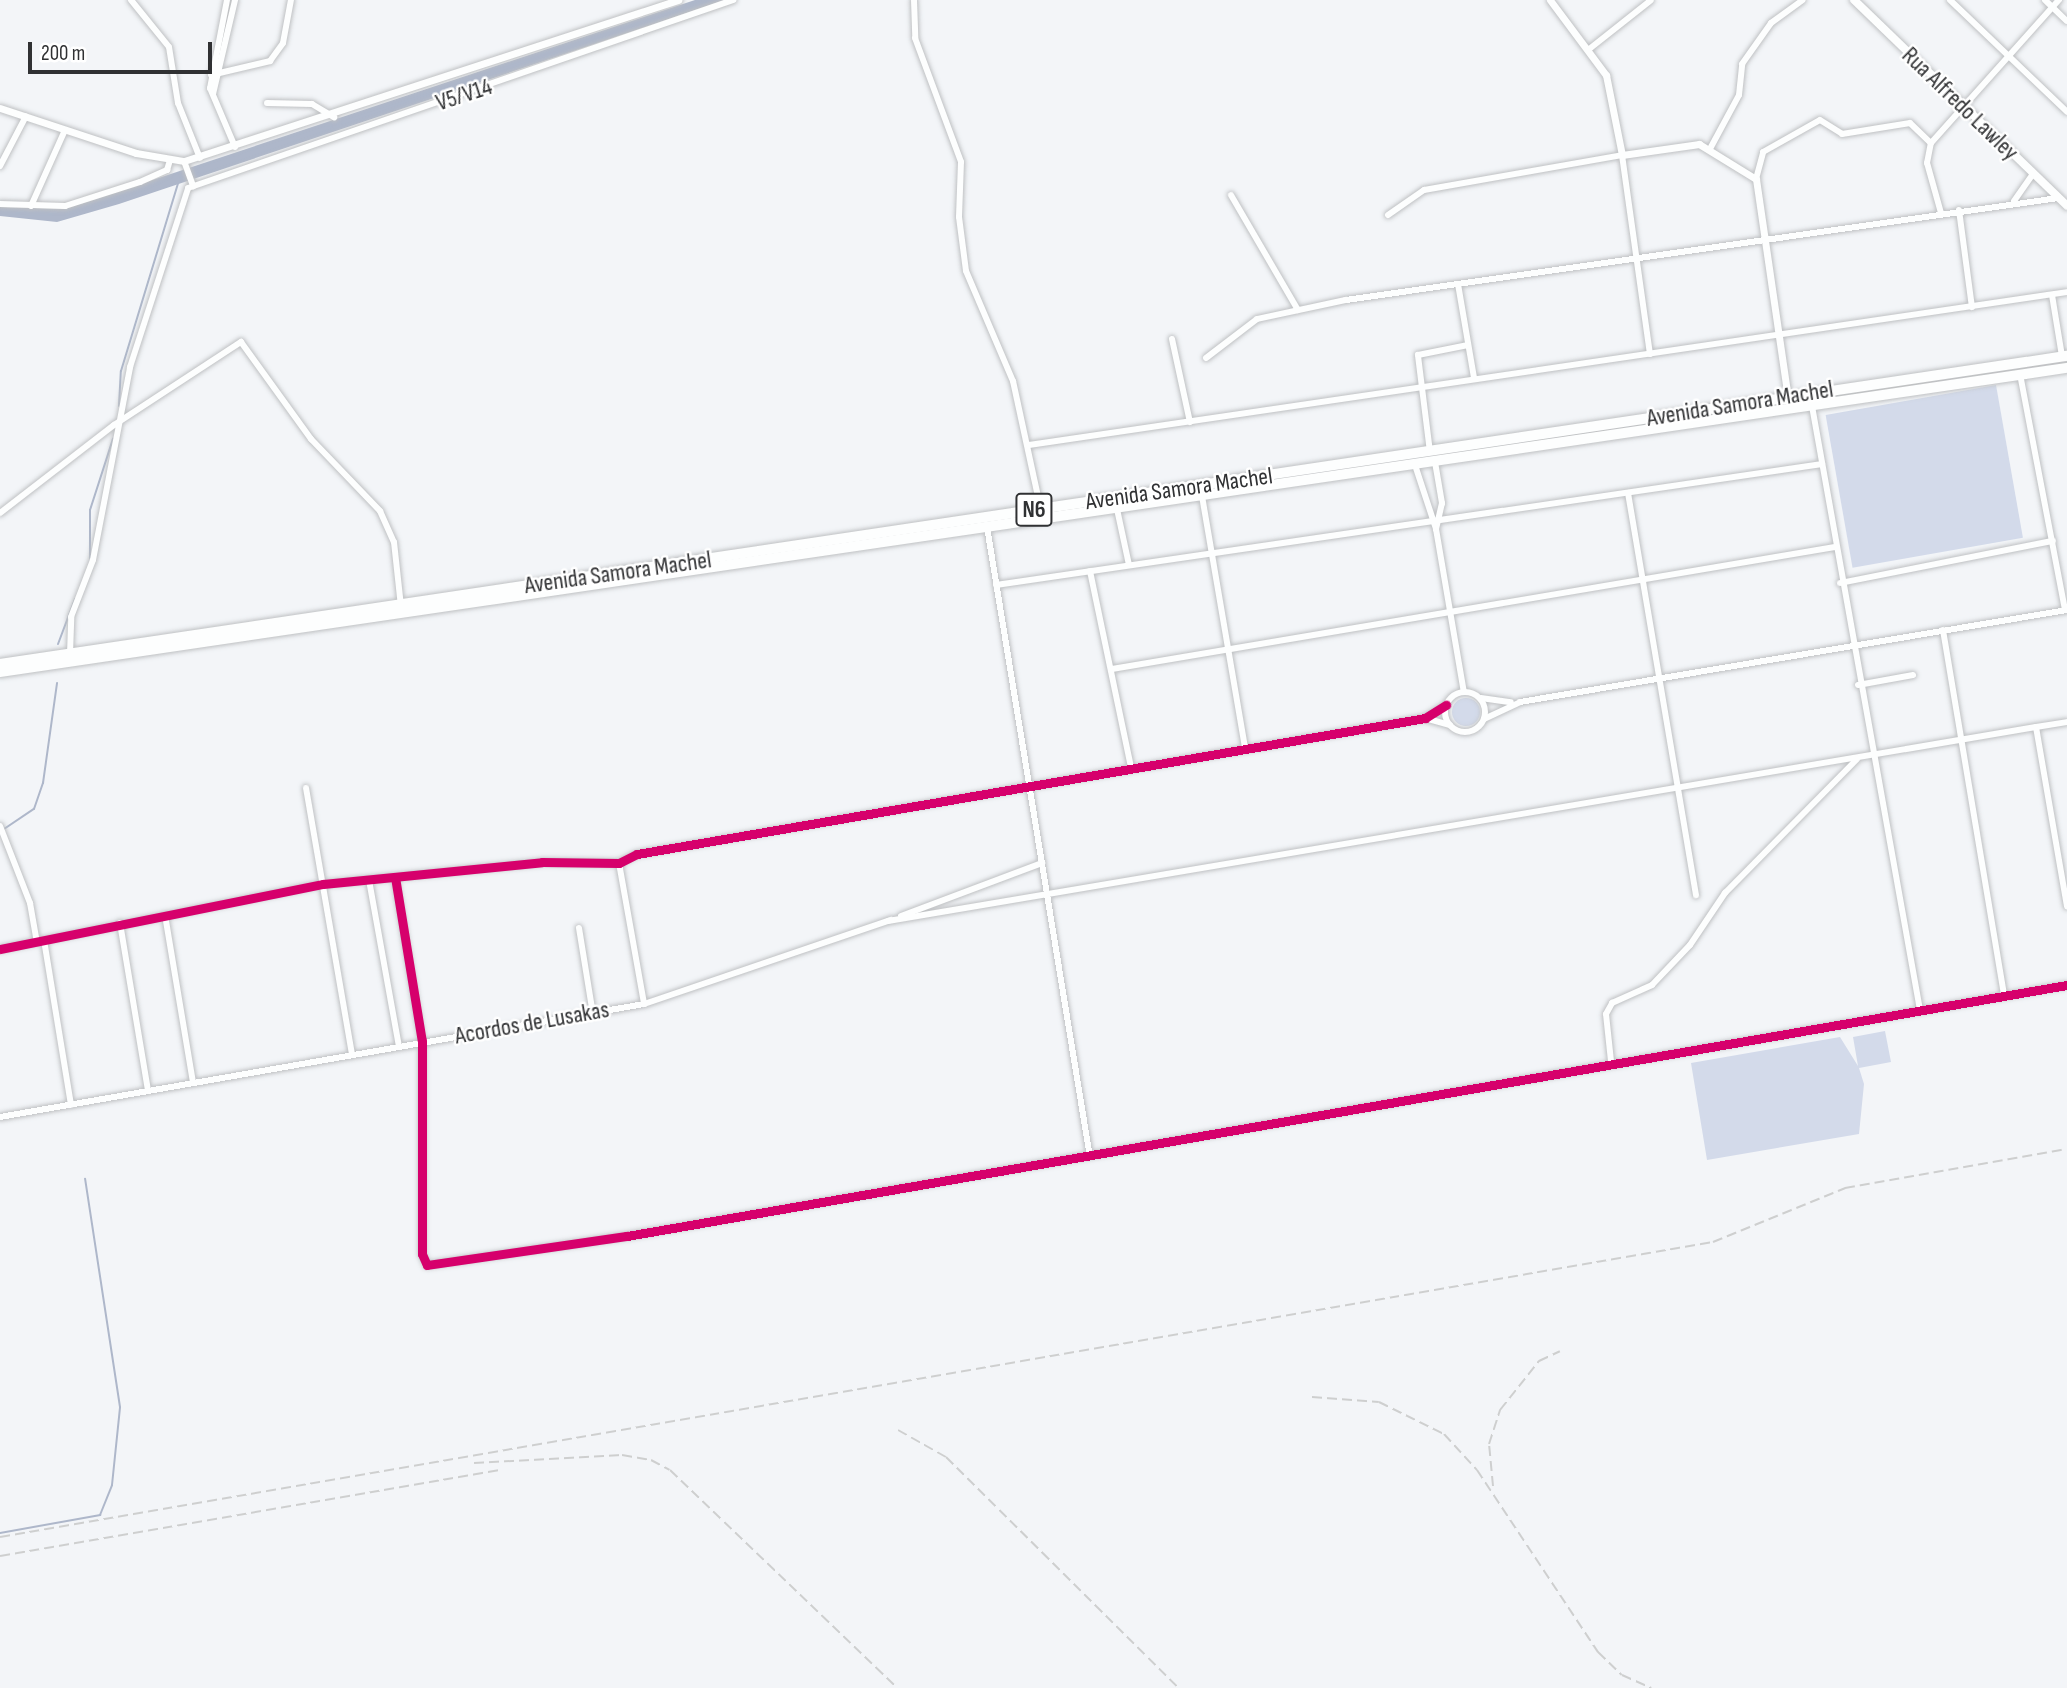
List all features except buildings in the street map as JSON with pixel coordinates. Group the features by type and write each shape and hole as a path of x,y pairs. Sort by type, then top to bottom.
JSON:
{"highway":[{"name":"Avenida Samora Machel","path":"0,664 987,527 1041,514 1117,509 1415,465 1738,411 1846,387 2065,356"},
{"path":"2033,360 2036,372"},
{"path":"2006,364 2014,375"},
{"name":"Avenida Samora Machel","path":"0,672 1041,514 1465,446 1738,411 1812,406 2067,368"},
{"path":"1846,387 1848,400"},
{"path":"1465,446 1466,457"}],"main road":[{"name":"Rua Alfredo Lawley","path":"1854,0 2067,206"}],"street":[{"path":"131,0 169,47 178,103 200,158"},
{"path":"227,0 211,75 213,94 235,147"},
{"path":"213,94 221,75 235,0"},
{"path":"211,75 258,67 279,52 291,0"},
{"path":"0,108 65,130 170,160 184,161 334,117 678,0"},
{"name":"V5/V14","path":"193,186 733,0"},
{"path":"914,0 915,38 961,162 958,217 967,271 1006,362 1029,445 1041,514"},
{"path":"1549,0 1588,50 1609,85 1638,257 1650,354"},
{"path":"1588,50 1651,0"},
{"path":"1711,147 1739,95 1742,64 1771,23 1803,0"},
{"path":"1950,0 2067,112"},
{"path":"2045,0 2067,21"},
{"path":"1941,213 1927,163 1931,143 2059,0"},
{"path":"267,103 312,104 334,117"},
{"path":"0,166 26,117"},
{"path":"1788,399 1756,179 1763,152 1820,120 1842,134 1910,123 1931,143"},
{"path":"31,206 65,130"},
{"path":"1388,215 1424,190 1622,155 1711,147 1756,179"},
{"path":"0,204 31,206 101,196 167,170 170,160"},
{"path":"70,654 71,617 88,582 130,366 193,186 184,161"},
{"path":"2014,201 2033,174"},
{"path":"1231,195 1298,310"},
{"path":"1206,358 1257,319 1298,310 2014,201 2058,198"},
{"path":"1959,210 1972,307"},
{"path":"1458,284 1474,378"},
{"path":"1029,445 2067,292"},
{"path":"2052,295 2065,356"},
{"path":"1172,339 1190,422"},
{"path":"0,513 119,424 241,342 311,439 380,511 394,542 401,610"},
{"path":"1430,452 1418,355 1468,345"},
{"path":"1464,692 1479,698 1520,702 2066,610 2053,541 2014,375"},
{"path":"1812,406 1851,647 1920,1010"},
{"path":"1435,462 1441,516 1436,529"},
{"path":"996,585 1441,516 1628,493 1822,464"},
{"path":"1415,465 1429,518 1436,529 1464,692"},
{"path":"1628,493 1681,788 1696,895"},
{"path":"1202,496 1231,647 1245,748"},
{"path":"1117,509 1129,565"},
{"path":"987,527 1089,1152"},
{"path":"1840,583 2053,541"},
{"path":"1112,668 1642,576 1835,547"},
{"path":"1090,571 1131,768"},
{"path":"1943,630 2004,995"},
{"path":"1858,685 1913,675"},
{"path":"0,949 323,884 542,862 619,863 638,854 1425,718 1464,692"},
{"path":"1479,698 1484,719"},
{"path":"1425,718 1471,731 1484,719 1520,702"},
{"path":"1446,705 1450,725"},
{"path":"888,921 1048,897 2067,722"},
{"path":"2036,727 2067,906"},
{"path":"1611,1061 1606,1014 1612,1003 1652,985 1690,945 1725,893 1858,758"},
{"path":"306,788 352,1054"},
{"path":"0,826 30,903 41,941 71,1105"},
{"path":"619,863 644,1004"},
{"path":"888,921 1042,863"},
{"path":"395,877 422,1041 422,1254 427,1265 627,1236 1611,1061 2067,985"},
{"path":"369,880 398,1046"},
{"path":"165,915 193,1083"},
{"name":"Acordos de Lusakas","path":"0,1117 644,1004 888,921"},
{"path":"120,923 148,1091"},
{"path":"579,928 593,1014"}],"shaded area":[{"path":"695,0 725,0 119,204 57,222 0,216 0,207 65,209"},
{"path":"1996,385 2023,538 1853,568 1826,415"},
{"path":"1466,698 1476,702 1480,712 1476,722 1466,726 1456,722 1452,712 1456,702"},
{"path":"1885,1031 1891,1062 1859,1068 1864,1084 1859,1134 1707,1160 1691,1063 1840,1037 1858,1066 1853,1037"}],"waterway":[{"path":"119,406 121,371 178,183"},
{"path":"90,558 90,510 113,439"},
{"path":"58,644 75,599"},
{"path":"4,829 34,809 43,783 57,683"},
{"path":"0,1533 100,1515 112,1485 120,1407 85,1179"}],"railway":[{"path":"0,1537 1713,1242 1845,1188 2067,1149"},
{"path":"1493,1486 1489,1444 1500,1410 1539,1361 1560,1351"},
{"path":"1312,1397 1379,1402 1444,1434 1477,1470 1598,1652 1622,1675 1651,1688"},
{"path":"898,1430 946,1457 1179,1688"},
{"path":"474,1463 622,1455 651,1460 670,1470 897,1688"},
{"path":"0,1556 500,1470"}],"cycle path":[{"path":"0,949 323,884 542,862 619,863 637,854 1425,718 1446,705"},
{"path":"395,877 422,1041 422,1254 427,1265 627,1236 2067,985"}]}
